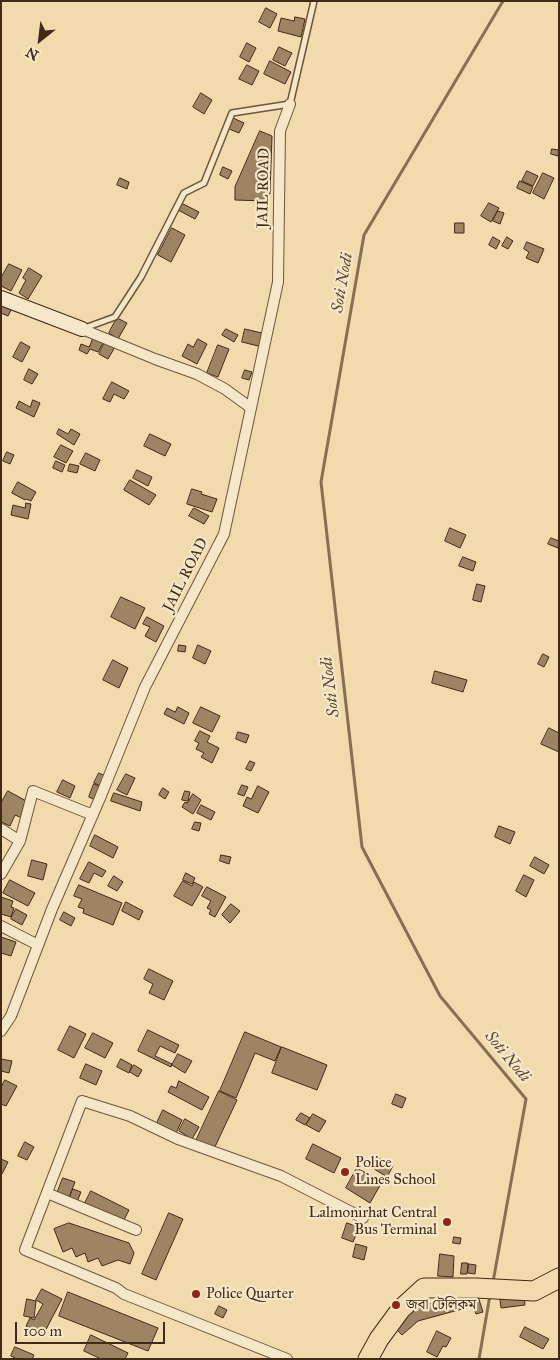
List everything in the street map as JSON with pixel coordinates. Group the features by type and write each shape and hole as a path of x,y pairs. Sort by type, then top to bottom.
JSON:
{"highway":[{"path":"368,1359 380,1338 401,1309 424,1288 473,1288 534,1292 559,1278"},
{"path":"374,1359 401,1309"}],"street":[{"name":"JAIL ROAD","path":"1,1031 11,1016 52,909 145,688 224,534 278,282 280,131 290,104"},
{"path":"1,298 197,374 225,389 251,408"},
{"path":"1,874 20,841 33,791 93,815"},
{"path":"1,829 20,841"},
{"path":"1,926 38,945"},
{"path":"286,1359 124,1294 116,1288 25,1250 82,1101 130,1116 178,1139 281,1176 363,1218"},
{"path":"47,1193 136,1230"}],"lane":[{"path":"82,329 115,317 141,277 184,194 204,183 232,113 290,104 314,1"}],"building":[{"path":"266,8 277,14 270,28 259,22"},
{"path":"295,17 305,19 301,37 278,31 281,18 294,21"},
{"path":"247,43 256,48 249,62 240,57"},
{"path":"279,47 292,53 285,66 273,60"},
{"path":"270,61 291,72 285,84 264,74"},
{"path":"247,65 259,71 252,85 239,79"},
{"path":"201,93 212,100 204,114 193,107"},
{"path":"233,118 244,123 239,133 229,129"},
{"path":"260,131 272,136 270,193 267,201 235,200 235,187"},
{"path":"552,149 559,150 558,156 551,154"},
{"path":"223,167 232,171 228,179 220,175"},
{"path":"527,171 538,176 533,186 522,181"},
{"path":"543,173 554,178 544,199 533,193"},
{"path":"120,178 129,182 127,189 117,185"},
{"path":"520,181 533,187 530,194 517,188"},
{"path":"181,203 199,212 195,219 178,210"},
{"path":"489,203 499,208 491,222 481,216"},
{"path":"498,211 504,213 500,224 493,221"},
{"path":"455,223 464,223 464,233 455,233"},
{"path":"172,228 185,235 171,262 158,255"},
{"path":"493,237 500,241 496,249 489,245"},
{"path":"507,237 513,241 508,249 502,246"},
{"path":"527,242 544,249 538,263 526,258 529,252 524,249"},
{"path":"9,264 22,270 11,291 1,286 1,278"},
{"path":"29,268 42,276 28,299 19,293 26,280 23,278"},
{"path":"1,305 12,308 8,316 1,313"},
{"path":"117,318 127,323 118,339 109,333"},
{"path":"226,329 238,335 234,342 222,335"},
{"path":"245,329 266,334 262,347 242,342"},
{"path":"94,336 104,341 98,352 90,349 87,354 79,350 81,344 89,347"},
{"path":"198,339 207,344 197,364 182,356 188,344 193,347"},
{"path":"21,342 30,347 22,362 13,357"},
{"path":"105,342 115,347 108,359 99,354"},
{"path":"218,345 229,349 218,377 207,373"},
{"path":"29,369 38,374 32,384 24,380"},
{"path":"245,370 252,372 249,380 242,378"},
{"path":"112,382 129,391 124,399 114,394 110,402 103,399"},
{"path":"33,400 40,403 34,417 16,408 19,401 30,407"},
{"path":"59,429 68,434 71,429 80,434 74,445 57,434"},
{"path":"150,434 171,444 165,456 144,446"},
{"path":"61,445 73,451 66,463 54,457"},
{"path":"7,452 14,455 10,464 3,461"},
{"path":"86,453 100,460 95,471 80,464"},
{"path":"56,461 65,465 62,472 53,468"},
{"path":"70,464 79,466 77,473 68,471"},
{"path":"137,470 152,477 148,486 133,478"},
{"path":"130,480 156,495 149,505 124,490"},
{"path":"18,482 36,492 31,501 12,493"},
{"path":"192,489 217,499 212,512 187,504"},
{"path":"26,503 31,504 28,519 11,515 13,505 25,508"},
{"path":"194,508 209,516 204,524 189,516"},
{"path":"450,528 466,535 460,548 445,541"},
{"path":"551,538 559,541 558,548 548,544"},
{"path":"463,557 476,562 473,571 459,566"},
{"path":"477,584 485,586 481,602 473,600"},
{"path":"121,597 145,608 135,629 111,617"},
{"path":"147,617 164,626 156,642 145,636 150,627 143,624"},
{"path":"179,645 186,646 185,652 178,651"},
{"path":"198,645 211,651 205,664 193,658"},
{"path":"543,654 549,657 544,667 538,664"},
{"path":"113,660 128,668 119,688 103,680"},
{"path":"435,671 467,680 463,692 432,683"},
{"path":"178,707 189,713 184,724 164,714 167,708 175,712"},
{"path":"201,707 220,716 212,732 193,723"},
{"path":"549,728 559,733 559,752 541,744"},
{"path":"200,731 210,736 207,742 219,748 212,763 201,757 204,753 196,749 199,743 195,741"},
{"path":"238,732 249,735 246,743 236,739"},
{"path":"250,761 255,763 251,771 246,769"},
{"path":"99,773 107,777 103,787 94,783"},
{"path":"126,774 135,778 127,795 117,790"},
{"path":"63,780 75,786 70,798 57,792"},
{"path":"94,784 100,787 95,800 89,797"},
{"path":"242,785 248,787 244,796 238,794"},
{"path":"258,786 269,792 258,813 243,806 247,797 251,799"},
{"path":"163,788 169,792 165,799 159,795"},
{"path":"8,791 30,803 22,818 15,815 10,826 1,822 1,803"},
{"path":"185,791 190,792 188,801 182,800"},
{"path":"114,793 142,802 140,811 111,801"},
{"path":"193,794 201,800 193,814 182,807"},
{"path":"201,805 215,812 211,820 197,813"},
{"path":"195,822 201,823 199,831 192,829"},
{"path":"499,826 515,832 510,844 495,837"},
{"path":"95,835 118,847 113,858 90,846"},
{"path":"221,855 231,857 229,864 220,861"},
{"path":"535,857 549,865 544,874 530,866"},
{"path":"32,860 47,864 43,880 28,876"},
{"path":"89,862 106,871 102,877 94,873 89,883 80,879"},
{"path":"186,873 195,878 192,884 183,880"},
{"path":"524,875 534,880 526,897 516,891"},
{"path":"114,876 123,882 117,891 108,886"},
{"path":"10,880 35,893 28,906 3,893"},
{"path":"183,881 192,886 194,882 203,887 192,906 174,896"},
{"path":"79,885 122,903 113,925 83,913 84,909 78,907 82,899 74,896"},
{"path":"207,887 226,897 215,917 209,914 211,910 207,908 211,901 202,896"},
{"path":"1,897 13,901 11,907 14,908 11,917 1,914"},
{"path":"126,902 143,911 139,920 122,911"},
{"path":"231,904 240,911 230,923 222,915"},
{"path":"16,909 27,915 22,925 11,919"},
{"path":"64,912 75,918 71,926 60,920"},
{"path":"1,937 16,942 11,956 1,953"},
{"path":"149,969 173,981 164,1000 149,993 153,984 144,979"},
{"path":"70,1026 86,1034 74,1058 58,1050"},
{"path":"148,1030 179,1045 175,1053 160,1046 155,1056 172,1064 171,1067 138,1051"},
{"path":"245,1032 281,1047 275,1061 255,1053 236,1098 220,1091"},
{"path":"93,1033 113,1043 105,1058 85,1048"},
{"path":"282,1047 327,1065 317,1090 272,1073"},
{"path":"178,1054 192,1061 185,1073 172,1065"},
{"path":"1,1059 12,1061 9,1073 1,1071"},
{"path":"121,1059 132,1065 129,1073 117,1067"},
{"path":"86,1064 102,1071 96,1085 80,1078"},
{"path":"134,1065 142,1070 138,1077 130,1072"},
{"path":"5,1080 17,1086 6,1106 1,1104 1,1088"},
{"path":"179,1081 209,1097 202,1110 168,1092 171,1086 176,1088"},
{"path":"219,1091 237,1100 213,1151 195,1143"},
{"path":"396,1094 406,1098 402,1108 392,1104"},
{"path":"163,1110 182,1120 176,1133 157,1123"},
{"path":"301,1113 310,1118 305,1125 296,1120"},
{"path":"313,1114 326,1121 319,1132 306,1125"},
{"path":"185,1119 199,1127 192,1139 179,1131"},
{"path":"25,1142 34,1147 27,1160 18,1156"},
{"path":"313,1144 341,1158 334,1173 306,1159"},
{"path":"378,1157 393,1166 387,1177 371,1167"},
{"path":"1,1159 8,1162 2,1174 1,1173"},
{"path":"357,1168 382,1182 370,1203 346,1188"},
{"path":"63,1178 75,1182 68,1200 56,1196"},
{"path":"73,1189 81,1192 77,1202 69,1200"},
{"path":"91,1191 129,1210 123,1222 85,1203"},
{"path":"169,1213 183,1219 156,1280 142,1274"},
{"path":"69,1223 129,1243 134,1253 130,1264 118,1260 102,1266 98,1258 88,1262 85,1253 76,1257 72,1248 63,1252 54,1229"},
{"path":"347,1223 359,1227 353,1242 342,1238"},
{"path":"454,1237 461,1238 460,1244 453,1243"},
{"path":"356,1244 367,1247 364,1260 353,1257"},
{"path":"440,1254 454,1256 453,1277 438,1276"},
{"path":"462,1263 468,1263 467,1274 461,1274"},
{"path":"469,1264 476,1265 475,1274 468,1273"},
{"path":"42,1289 62,1299 43,1335 26,1326 30,1318 34,1320 43,1304 36,1300"},
{"path":"523,1289 525,1305 501,1308 499,1292"},
{"path":"68,1292 158,1328 148,1351 59,1316"},
{"path":"477,1293 483,1312 476,1314 473,1306 418,1321 402,1335 394,1327 416,1306 452,1300"},
{"path":"27,1299 36,1301 34,1318 24,1316"},
{"path":"219,1306 227,1310 223,1318 215,1314"},
{"path":"525,1327 549,1339 543,1349 520,1337"},
{"path":"437,1331 451,1338 446,1347 443,1346 437,1357 427,1352"},
{"path":"91,1335 128,1353 125,1359 101,1359 84,1351"},
{"path":"15,1347 34,1355 32,1359 17,1359 11,1356"}],"waterway":[{"name":"Soti Nodi","path":"493,1282 526,1099 440,996 362,847 321,482 364,235 503,1"},
{"name":"Soti Nodi","path":"479,1359 490,1295"}],"place":[{"name":"Police Lines School","path":"345,1172"},
{"name":"Lalmonirhat Central Bus Terminal","path":"447,1222"},
{"name":"Police Quarter","path":"196,1294"},
{"name":"জবা টেলিকম","path":"396,1305"}]}
